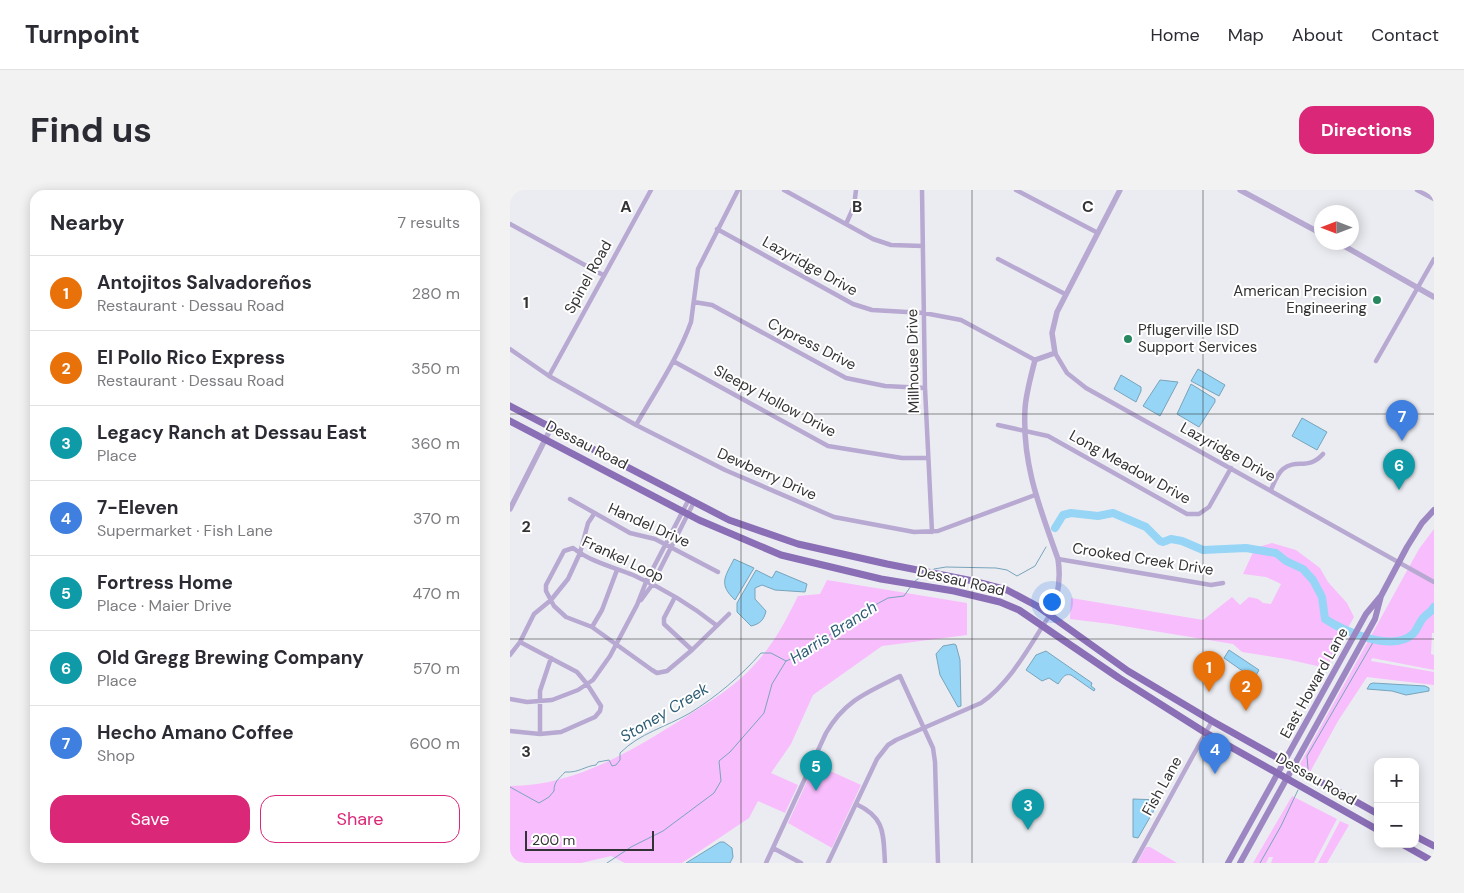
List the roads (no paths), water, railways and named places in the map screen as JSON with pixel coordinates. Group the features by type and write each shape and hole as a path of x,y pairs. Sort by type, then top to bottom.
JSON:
{"main road":[{"name":"Dessau Road","path":"510,406 730,520 798,544 1007,590 1037,606 1128,671 1292,767 1374,812"},
{"name":"Dessau Road","path":"510,421 700,520 782,554 881,579 1000,602 1019,610 1119,678 1206,733 1374,828"},
{"name":"East Howard Lane","path":"1228,863 1366,614 1381,596 1414,536 1434,510"},
{"name":"East Howard Lane","path":"1240,863 1375,619 1381,596"},
{"path":"1419,838 1434,846"},
{"path":"1409,848 1434,862"}],"street":[{"name":"Spinel Road","path":"549,376 651,190"},
{"path":"636,425 689,328 698,268 738,190"},
{"path":"784,190 874,240 897,246 923,246"},
{"path":"846,224 854,206 856,190"},
{"name":"Millhouse Drive","path":"922,190 925,388 932,532"},
{"path":"1016,190 1098,234"},
{"path":"828,863 877,758 883,751 896,740 981,703 993,695 1005,683 1049,616 1055,603 1060,568 1035,495 1027,458 1025,409 1035,360 1055,353 1052,333 1054,322 1065,294 1120,190"},
{"path":"1240,190 1314,230"},
{"path":"1417,190 1434,199"},
{"path":"510,224 603,276"},
{"name":"Lazyridge Drive","path":"717,229 852,304 872,310 924,314 961,320 1035,360"},
{"path":"1351,250 1434,296"},
{"path":"998,259 1065,294"},
{"path":"1376,361 1434,259"},
{"name":"Cypress Drive","path":"694,302 712,305 846,378 885,386 925,388"},
{"name":"Dewberry Drive","path":"510,349 549,376 636,425 725,470 834,517 893,529 932,532 946,529 1035,495"},
{"name":"Lazyridge Drive","path":"1055,353 1067,373 1086,388 1434,582"},
{"name":"Sleepy Hollow Drive","path":"672,361 828,446 902,458 928,458"},
{"name":"Long Meadow Drive","path":"998,425 1048,436 1187,514 1199,514 1209,507 1231,468"},
{"path":"510,508 551,428"},
{"path":"1271,490 1282,470 1294,464 1311,464 1317,461 1323,454"},
{"name":"Handel Drive","path":"570,499 635,535 656,539 718,572"},
{"path":"510,699 539,702 563,697 593,680 610,656 637,605 646,582 692,501"},
{"path":"637,605 652,585 671,548 686,512"},
{"path":"510,655 520,642 534,614 551,600 568,579 580,553 588,523 594,514"},
{"name":"Frankel Loop","path":"551,600 546,592 546,585 564,551 573,548 675,597 696,609 716,625"},
{"name":"Crooked Creek Drive","path":"1058,559 1211,585 1223,584"},
{"path":"592,627 602,610 617,570"},
{"path":"675,597 664,618 664,624 692,650"},
{"path":"551,600 558,612 592,627 657,672 667,671 729,614"},
{"path":"510,731 540,734 561,732 598,715 601,706 587,684 574,670 520,642"},
{"path":"540,734 539,702 542,680 551,658"},
{"path":"766,863 832,722 850,702 900,676 933,748 938,863"},
{"name":"Fish Lane","path":"1134,863 1212,721"},
{"path":"856,804 878,820 883,832 885,863"},
{"path":"773,848 801,863"}],"water":[{"path":"1198,369 1225,385 1219,396 1191,381"},
{"path":"1121,375 1141,387 1136,402 1114,389"},
{"path":"1160,380 1178,382 1160,416 1143,406"},
{"path":"1191,384 1215,399 1199,427 1177,414"},
{"path":"1302,418 1327,432 1317,450 1292,436"},
{"path":"734,559 754,568 735,600 725,585 726,576"},
{"path":"756,570 772,578 776,571 807,584 805,592 775,590 762,585 755,588 755,599 766,611 761,621 751,626 737,612 737,603"},
{"path":"956,645 960,660 961,706 958,707 940,675 936,654 943,646"},
{"path":"1229,650 1259,670 1254,679 1224,658"},
{"path":"1046,651 1092,683 1091,686 1095,689 1094,691 1071,675 1062,678 1058,684 1049,678 1042,681 1026,670 1036,655"},
{"path":"1373,683 1425,686 1429,688 1429,691 1406,695 1392,691 1367,689"},
{"path":"1133,799 1160,800 1138,838 1133,837"},
{"path":"720,842 724,842 732,848 733,857 730,863 686,863"}],"waterway":[{"name":"Harris Branch","path":"1055,528 1063,515 1071,513 1098,516 1113,513 1146,527 1163,542 1171,539 1182,541 1203,550 1246,548 1276,553 1286,561 1303,569 1313,580 1322,597 1325,619 1356,634 1381,641 1404,639 1413,634 1423,618 1434,607"},
{"name":"Harris Branch","path":"934,569 946,567 996,568 1007,570 1017,576 1035,566 1046,547"},
{"name":"Harris Branch","path":"915,581 924,575"},
{"name":"Harris Branch","path":"607,863 631,847 663,831 714,793 721,781 719,761 730,752 764,713 772,684 786,661 806,653 853,617 888,598 904,596 911,586"},
{"path":"1308,769 1307,756 1375,639"},
{"name":"Stoney Creek","path":"510,787 539,803 549,797 554,791 556,782 565,772 609,760 612,766 616,765 620,760 620,753 628,746 645,735 690,713 709,700 737,678 761,653 771,653 786,661"},
{"path":"1260,863 1281,826 1298,790"}],"place":[{"name":"American Precision Engineering","path":"1377,300"},
{"name":"Pflugerville ISD Support Services","path":"1128,339"},
{"name":"Hecho Amano Coffee","path":"1402,441"},
{"name":"Old Gregg Brewing Company","path":"1399,490"},
{"name":"Antojitos Salvadoreños","path":"1209,692"},
{"name":"El Pollo Rico Express","path":"1246,711"},
{"name":"7-Eleven","path":"1215,774"},
{"name":"Fortress Home","path":"816,791"},
{"name":"Legacy Ranch at Dessau East","path":"1028,830"}]}
